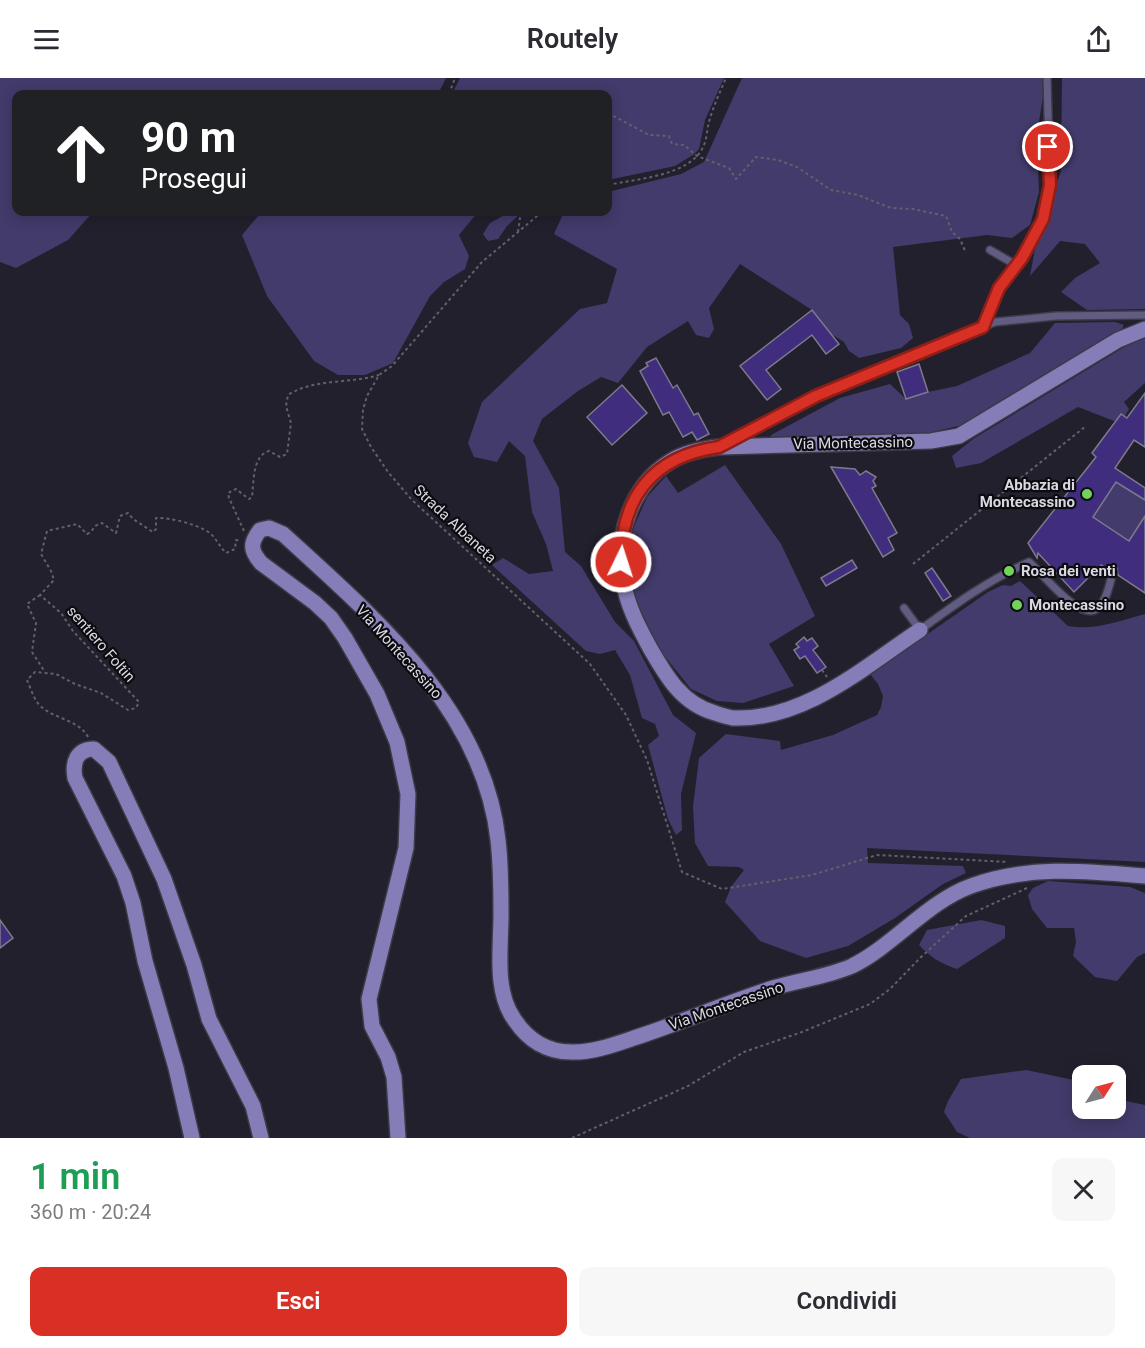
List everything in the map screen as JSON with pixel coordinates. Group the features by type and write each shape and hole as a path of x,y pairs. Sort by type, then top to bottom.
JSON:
{"street":[{"name":"Via Montecassino","path":"920,630 833,688 801,704 772,714 732,718 709,711 691,703 671,683 636,621 623,581 621,542 623,529 645,483 657,471 682,455 719,447 947,440 959,436 1118,340 1145,329"},
{"name":"Via Montecassino","path":"399,1138 394,1077 372,1026 369,999 406,848 408,794 397,742 377,694 345,638 330,618 315,603 261,563 254,555 250,535 260,530 269,528 283,534 384,630 446,705 484,776 494,810 501,897 501,982 504,1001 513,1018 529,1038 549,1049 567,1053 583,1052 618,1043 774,988 851,966 874,952 948,897 970,886 1024,873 1073,870 1145,876"},
{"path":"192,1138 176,1068 145,961 133,903 124,876 75,778 74,760 85,749 94,749 109,762 164,879 194,965 209,1018 253,1106 261,1138"}],"lane":[{"path":"983,327 999,288 1016,266 1043,219 1050,185 1047,78"},
{"path":"990,250 1016,266"},
{"path":"719,447 816,396 995,322 1056,316 1145,315"},
{"path":"904,608 920,630 955,604 1029,562 1071,603 1088,611 1094,610 1101,606 1113,572"}],"path":[{"path":"612,184 667,172 698,156 704,145 714,107 726,78"},
{"path":"612,115 649,135 669,136 672,144 684,145 698,156 729,168 736,179 756,158 778,160 797,167 831,190 858,195 891,208 912,209 946,216 952,232 960,239 966,254"},
{"path":"518,232 522,216"},
{"name":"Strada Albaneta","path":"537,216 482,262 392,366 379,375 363,410 362,429 388,472 412,500 590,664 626,715 647,760 682,872 722,889 812,875 877,855 1010,862"},
{"path":"45,673 33,652 36,623 27,604 40,595 54,580 41,554 47,531 77,524 87,534 94,526 102,524 116,533 120,516 128,513 153,532 156,529 156,518 164,517 212,534 218,546 226,553 235,549 236,540 243,542 250,535 242,530 228,493 236,489 249,499 252,497 254,474 262,453 269,451 280,457 287,454 291,423 286,406 288,395 308,387 367,379 379,375"},
{"path":"912,564 1086,426"},
{"name":"sentiero Foltin","path":"40,595 61,614 73,631 138,702 136,708 128,710 101,693 75,684 56,674 45,673"},
{"path":"45,673 35,672 27,680 38,704 85,731 94,749"},
{"path":"572,1138 688,1086 744,1052 802,1032 870,1004 890,989 966,916 1029,887 1024,873"}],"shaded area":[{"path":"0,78 446,78 440,90 12,90 12,216 89,216 68,240 16,268 0,262"},
{"path":"460,78 724,78 705,120 699,149 693,155 675,166 612,179 612,90 454,90"},
{"path":"742,78 1042,78 1043,96 1035,148 1039,192 1030,225 1012,238 987,235 893,247 900,315 909,324 913,338 901,348 859,358 849,351 844,342 831,334 812,310 740,264 709,308 714,329 709,338 696,335 688,321 647,347 618,383 601,377 578,391 542,419 533,441 559,488 565,552 581,566 615,622 634,641 673,715 696,733 681,794 682,830 676,835 668,819 648,745 659,736 655,724 642,718 630,675 615,650 600,654 586,651 492,565 503,558 529,574 553,571 546,544 532,512 525,456 509,441 497,462 474,457 468,443 482,402 580,309 607,303 617,269 554,234 562,216 612,216 612,191 681,174 704,162"},
{"path":"1062,78 1145,78 1145,309 1087,310 1061,292 1075,278 1100,263 1085,244 1060,241 1030,276 1038,233 1061,171"},
{"path":"258,216 475,216 459,235 469,256 465,269 444,282 430,296 393,363 365,375 338,375 314,361 267,296 242,235"},
{"path":"503,216 518,216 498,239 488,241 483,234 490,223"},
{"path":"1115,322 1124,325 1119,334 966,424 929,433 770,440 771,435 840,398 890,384 906,399 957,386 1030,353 1055,323"},
{"path":"1145,338 1145,383 1124,402 1129,409 1125,416 1114,421 1078,407 981,463 956,468 952,456 973,439 1131,343"},
{"path":"725,465 781,544 815,616 769,644 794,686 743,703 717,701 691,689 651,639 632,588 629,565 633,529 647,497 666,476 678,493"},
{"path":"1116,482 1145,500 1145,516 1129,541 1093,517"},
{"path":"1020,581 1068,626 1097,626 1145,614 1145,862 867,848 868,863 963,866 966,873 943,884 895,918 848,946 806,958 760,941 725,902 731,887 744,870 739,867 708,866 695,843 693,807 699,758 726,734 780,741 781,750 833,735 877,715 883,696 878,684 870,674 988,592 1003,585 1011,586"},
{"path":"1048,881 1130,887 1145,893 1145,953 1137,957 1117,981 1095,977 1073,956 1076,942 1074,928 1047,928 1032,909 1028,895 1033,888"},
{"path":"981,920 1005,926 1005,938 957,969 936,960 919,945 927,930"},
{"path":"1026,1070 1072,1080 1072,1119 1126,1119 1126,1101 1145,1105 1145,1138 970,1138 957,1132 944,1112 961,1079"}],"building":[{"path":"812,310 839,344 826,354 812,335 766,370 781,389 767,400 740,366"},
{"path":"656,358 673,388 677,385 694,415 698,413 709,434 697,440 692,432 683,437 669,412 663,415 640,371 648,366 646,363"},
{"path":"919,364 928,392 906,399 897,372"},
{"path":"622,385 647,413 612,445 587,417"},
{"name":"Abbazia di Montecassino","path":"1145,393 1145,447 1134,440 1115,468 1145,488 1145,500 1116,482 1093,517 1129,541 1145,516 1145,593 1118,575 1117,568 1112,566 1108,569 1101,565 1074,592 1038,553 1037,558 1028,543 1096,457 1092,453 1121,414 1127,418"},
{"path":"831,467 855,469 860,475 866,471 876,477 873,481 876,486 872,488 897,533 888,538 894,550 883,557"},
{"path":"852,560 857,568 826,586 821,578"},
{"path":"932,568 951,596 943,601 925,573"},
{"path":"804,637 807,641 812,638 818,646 813,650 826,667 817,673 805,656 800,659 794,650 799,647 796,644"},
{"path":"0,920 13,938 0,948"}],"place":[{"name":"Abbazia di Montecassino","path":"1087,494"},
{"name":"Rosa dei venti","path":"1009,571"},
{"name":"Montecassino","path":"1017,605"}],"route":[{"path":"621,562 623,529 636,498 645,483 670,461 682,455 719,447 816,396 983,327 999,288 1022,258 1043,219 1050,185 1048,147"}]}
